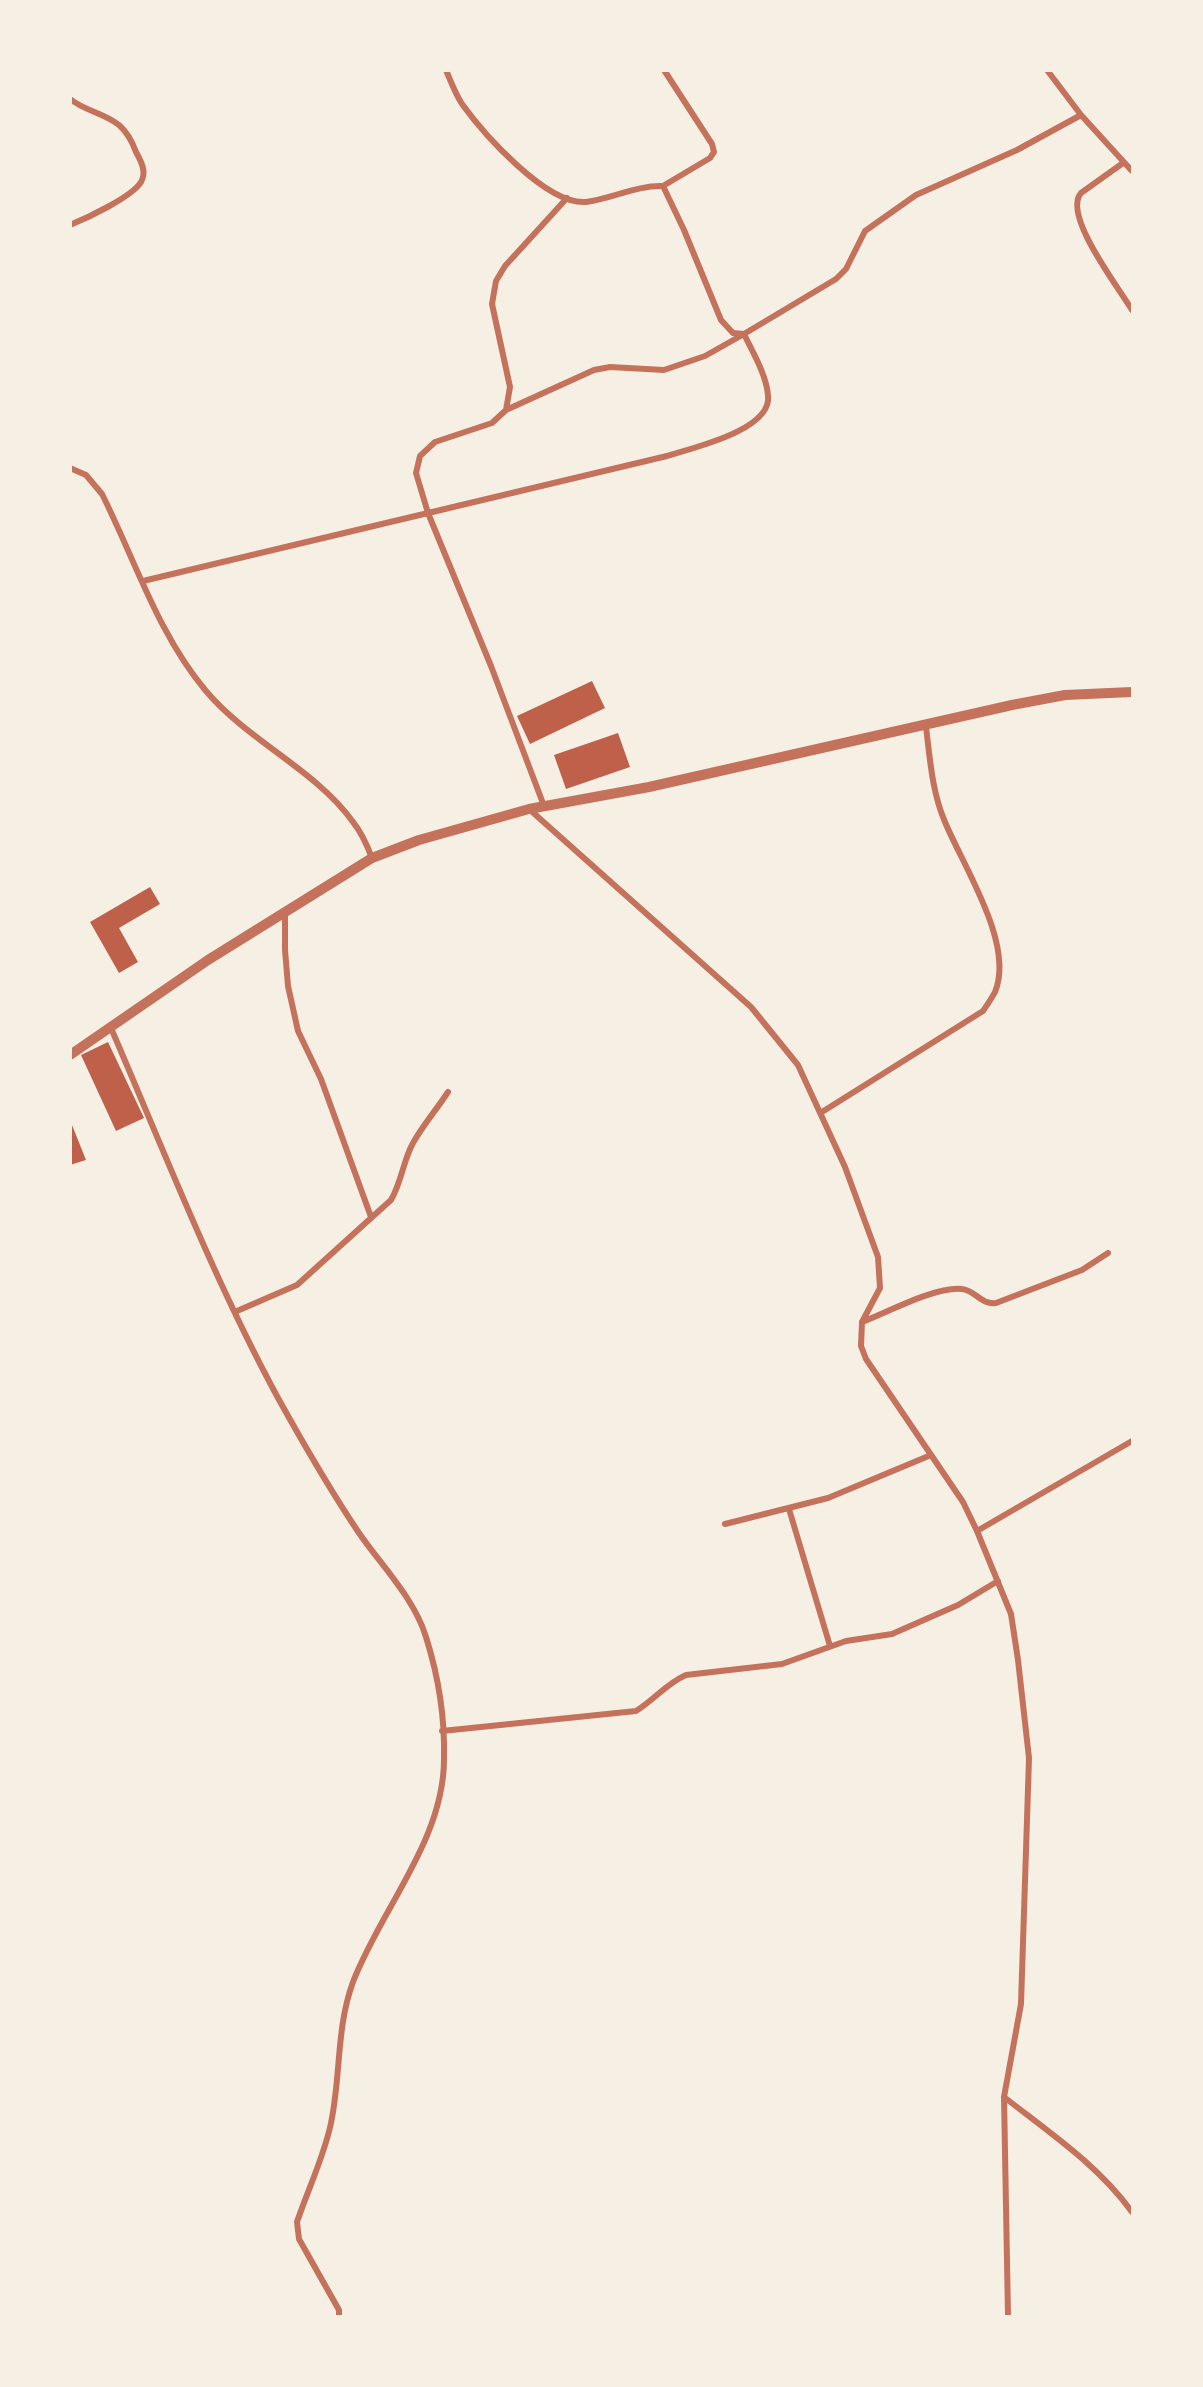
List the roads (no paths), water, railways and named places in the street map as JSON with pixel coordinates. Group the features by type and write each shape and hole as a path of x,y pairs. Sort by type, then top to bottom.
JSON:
{"street":[{"path":"446,70 461,102 504,152 537,180 567,198 585,202 663,186 710,158 714,152 712,144 664,70"},
{"path":"1047,70 1081,115 1132,171"},
{"path":"70,99 82,107 109,118 126,132 142,163 143,174 140,183 127,194 70,225"},
{"path":"544,806 491,666 428,513 416,473 420,456 435,442 492,423 506,410 594,370 610,367 664,370 705,356 836,279 846,269 865,231 916,195 1017,150 1081,115"},
{"path":"1123,163 1081,193 1077,197 1076,210 1092,247 1132,310"},
{"path":"663,186 721,320 733,333 744,334"},
{"path":"506,410 510,387 492,304 496,281 505,266 567,198"},
{"path":"143,581 667,456 736,433 755,422 764,410 769,397 763,376 744,334"},
{"path":"70,468 86,475 102,494 165,631 182,659 208,693 248,732 318,787 344,812 361,832 372,858"},
{"path":"70,1055 207,960 372,858 438,834 529,808 650,787 1065,695 1132,692"},
{"path":"822,1112 983,1011 996,991 999,963 994,935 982,902 944,821 933,786 926,727"},
{"path":"529,808 752,1008 798,1065 822,1112 878,1257 880,1288 862,1322 861,1346 866,1359 963,1502 1011,1614 1029,1758 1021,2004 1004,2097 1008,2316"},
{"path":"285,913 287,974 298,1031 325,1090 371,1217"},
{"path":"111,1028 237,1311 278,1397 357,1531 418,1618 428,1645 441,1707 444,1760 441,1796 406,1881 368,1948 353,1982 343,2014 332,2122 297,2222 299,2239 339,2310 339,2316"},
{"path":"237,1311 297,1286 391,1200 400,1184 405,1159 414,1141 448,1092"},
{"path":"862,1322 941,1291 960,1288 985,1302 996,1303 1082,1270 1108,1253"},
{"path":"977,1531 1132,1441"},
{"path":"725,1524 828,1498 931,1455"},
{"path":"789,1509 831,1646"},
{"path":"442,1731 636,1711 652,1701 675,1679 686,1675 782,1664 831,1646 892,1634 958,1605 998,1581"},
{"path":"1004,2097 1088,2161 1112,2184 1132,2212"}]}
